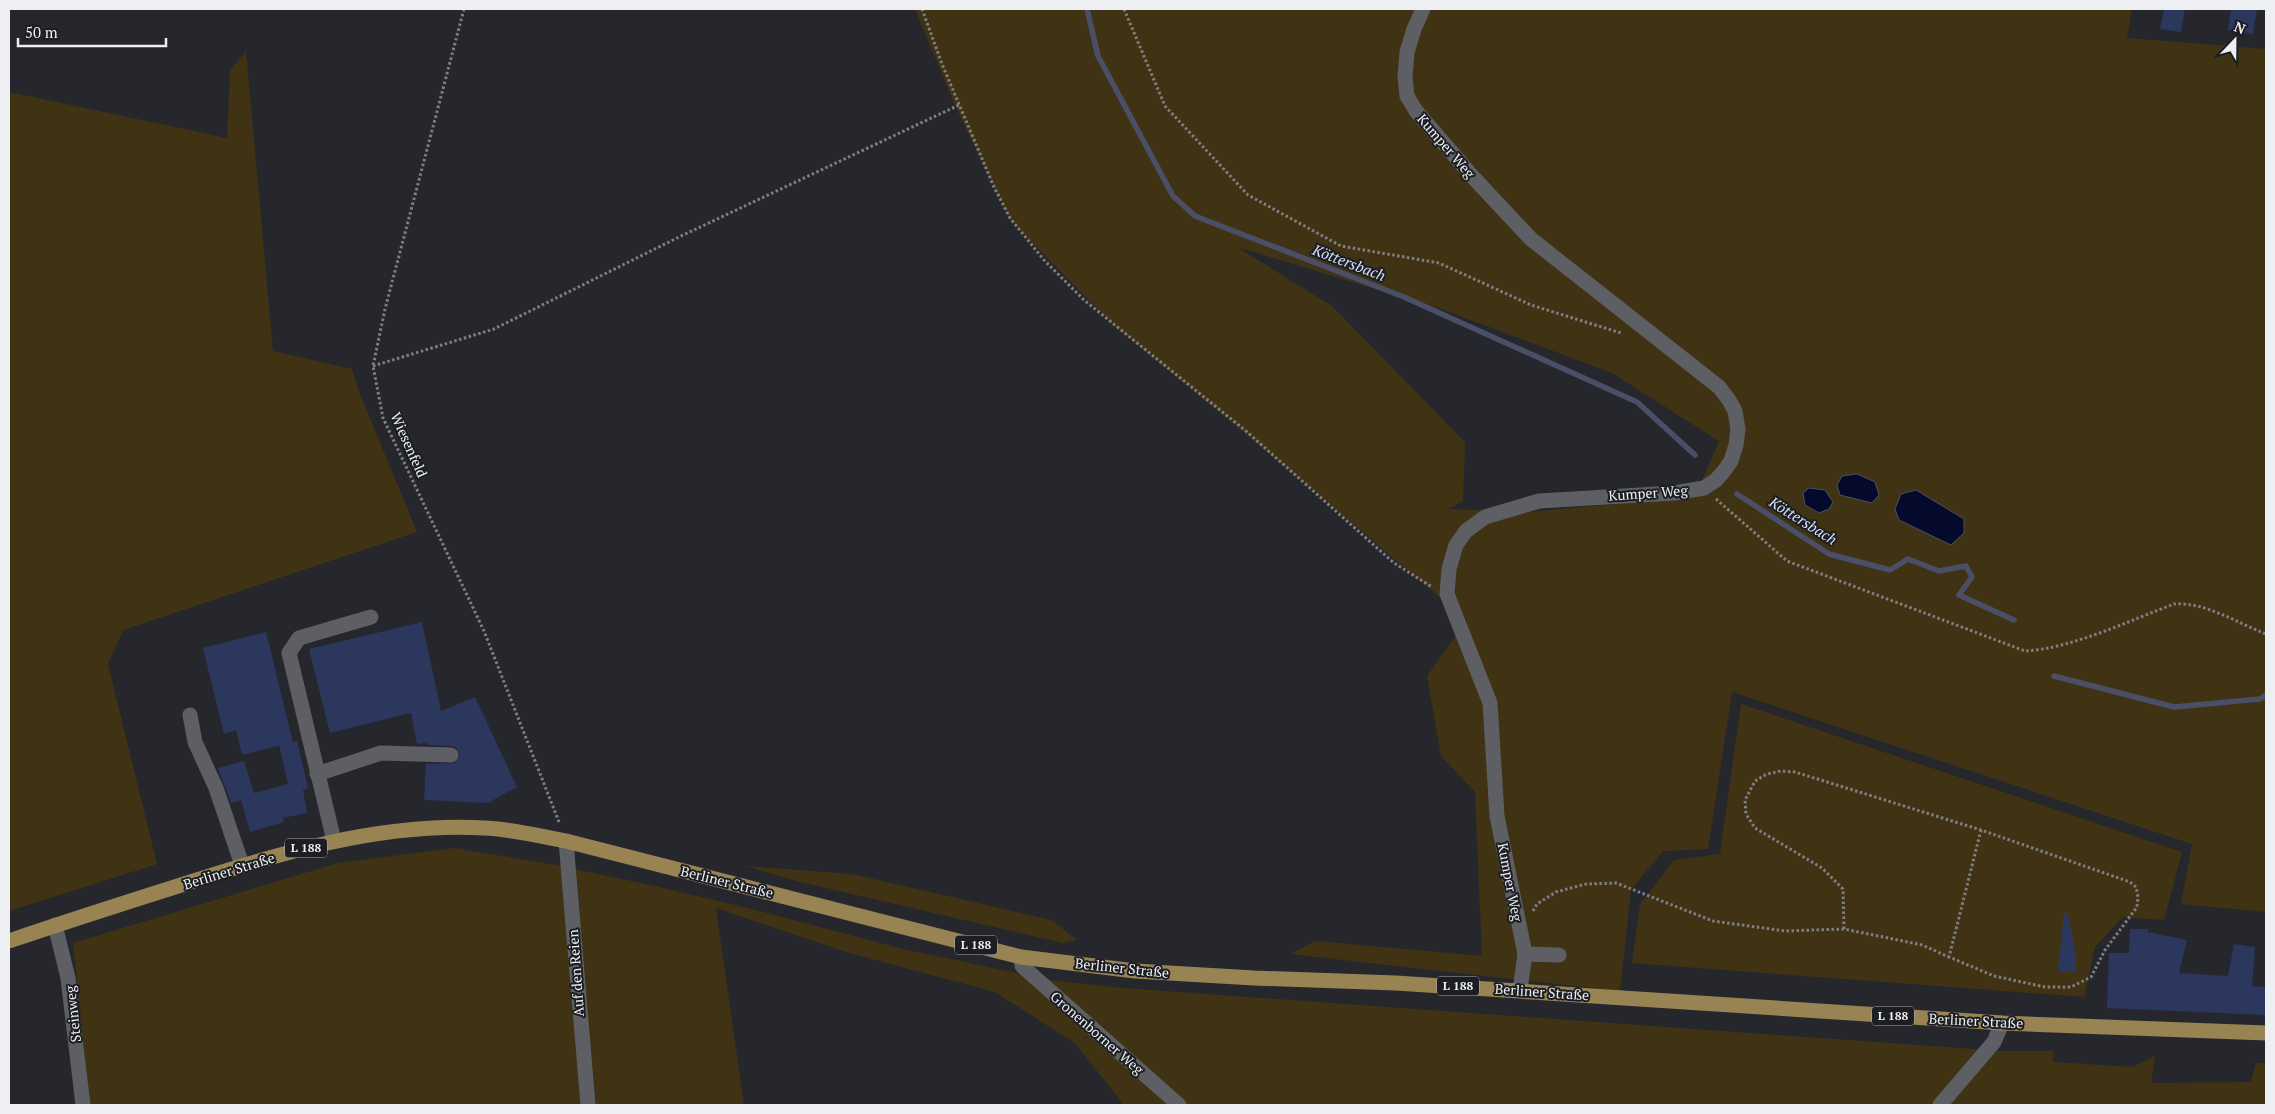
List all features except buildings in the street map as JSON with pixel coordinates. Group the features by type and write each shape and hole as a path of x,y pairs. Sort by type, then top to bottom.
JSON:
{"main road":[{"name":"Berliner Straße","path":"9,941 242,865 334,841 415,830 484,828 524,832 566,841 1021,957 1135,971 1520,990 2002,1023 2266,1033"}],"street":[{"name":"Kumper Weg","path":"1423,9 1407,52 1405,77 1407,96 1416,111 1472,176 1531,239 1719,387 1735,411 1738,429 1731,461 1716,480 1704,488 1674,493 1539,501 1485,517 1466,530 1456,544 1449,569 1447,594 1490,702 1497,816 1525,954 1520,990"},
{"path":"334,841 289,653 299,638 371,617"},
{"path":"190,715 196,742 216,788 242,865"},
{"path":"317,774 381,754 451,755"},
{"name":"Auf den Reien","path":"566,841 588,1105"},
{"name":"Steinweg","path":"54,925 68,978 83,1105"},
{"path":"1525,954 1559,955"},
{"name":"Gronenborner Weg","path":"1021,957 1022,966 1179,1105"},
{"path":"1940,1105 1994,1042 2002,1023"}],"path":[{"name":"Wiesenfeld","path":"464,9 385,309 373,366 383,418 484,631 566,841"},
{"path":"922,9 959,105 994,187 1010,218 1044,260 1084,300 1246,431 1394,563 1431,587 1447,594"},
{"path":"1124,9 1165,106 1248,195 1341,246 1439,263 1531,304 1624,334"},
{"path":"373,366 494,329 679,237 959,105"},
{"path":"1704,488 1787,561 2025,651 2045,650 2069,643 2174,604 2190,603 2207,608 2266,634"},
{"path":"1529,917 1537,904 1556,892 1586,884 1616,883 1713,921 1785,931 1844,929 1922,945 1994,976 2045,987 2071,987 2091,977 2105,950 2137,907 2138,898 2136,887 2120,877 1981,830 1795,772 1781,771 1767,774 1755,781 1745,800 1746,814 1754,828 1822,868 1844,889 1844,929"},
{"path":"1949,957 1981,830"}],"shaded area":[{"path":"915,9 2132,9 2127,38 2266,49 2266,912 2181,904 2192,844 1732,692 1708,849 1663,851 1631,890 1620,991 1290,954 1316,941 1482,956 1475,792 1441,756 1427,676 1467,620 1234,424 1115,327 1010,220 954,103","holes":["1237,247 1441,309 1612,373 1719,441 1695,497 1529,512 1448,509 1463,501 1465,442 1332,306"]},
{"path":"246,51 273,351 352,369 360,394 417,532 123,630 108,664 157,864 9,911 9,92 227,138 230,71"},
{"path":"1741,704 2182,852 2164,920 2123,917 2095,947 2084,997 1632,963 1640,904 1674,860 1720,854"},
{"path":"454,848 556,865 650,885 744,907 903,949 1026,975 1089,1034 1082,1040 1113,1022 1100,1028 1049,980 1123,988 2001,1051 2053,1051 2053,1062 2133,1067 2155,1056 2151,1083 2251,1082 2256,1063 2266,1063 2266,1105 1124,1105 1076,1044 995,992 846,952 716,908 744,1105 90,1105 73,943 338,863"},
{"path":"746,866 852,874 1051,920 1077,940 1063,943 796,881"}],"water":[{"path":"1857,474 1875,482 1879,495 1872,503 1840,495 1837,485 1842,476"},
{"path":"1809,488 1825,490 1833,502 1829,509 1819,513 1805,505 1803,493"},
{"path":"1916,490 1964,519 1964,533 1951,545 1899,520 1895,509 1901,494"}],"waterway":[{"name":"Köttersbach","path":"1087,9 1098,56 1173,196 1195,216 1404,297 1637,402 1695,455"},
{"name":"Köttersbach","path":"1737,494 1829,554 1890,570 1908,559 1939,571 1966,566 1972,577 1959,595 2014,620"},
{"name":"Köttersbach","path":"2054,676 2174,707 2260,699 2266,695"}]}
